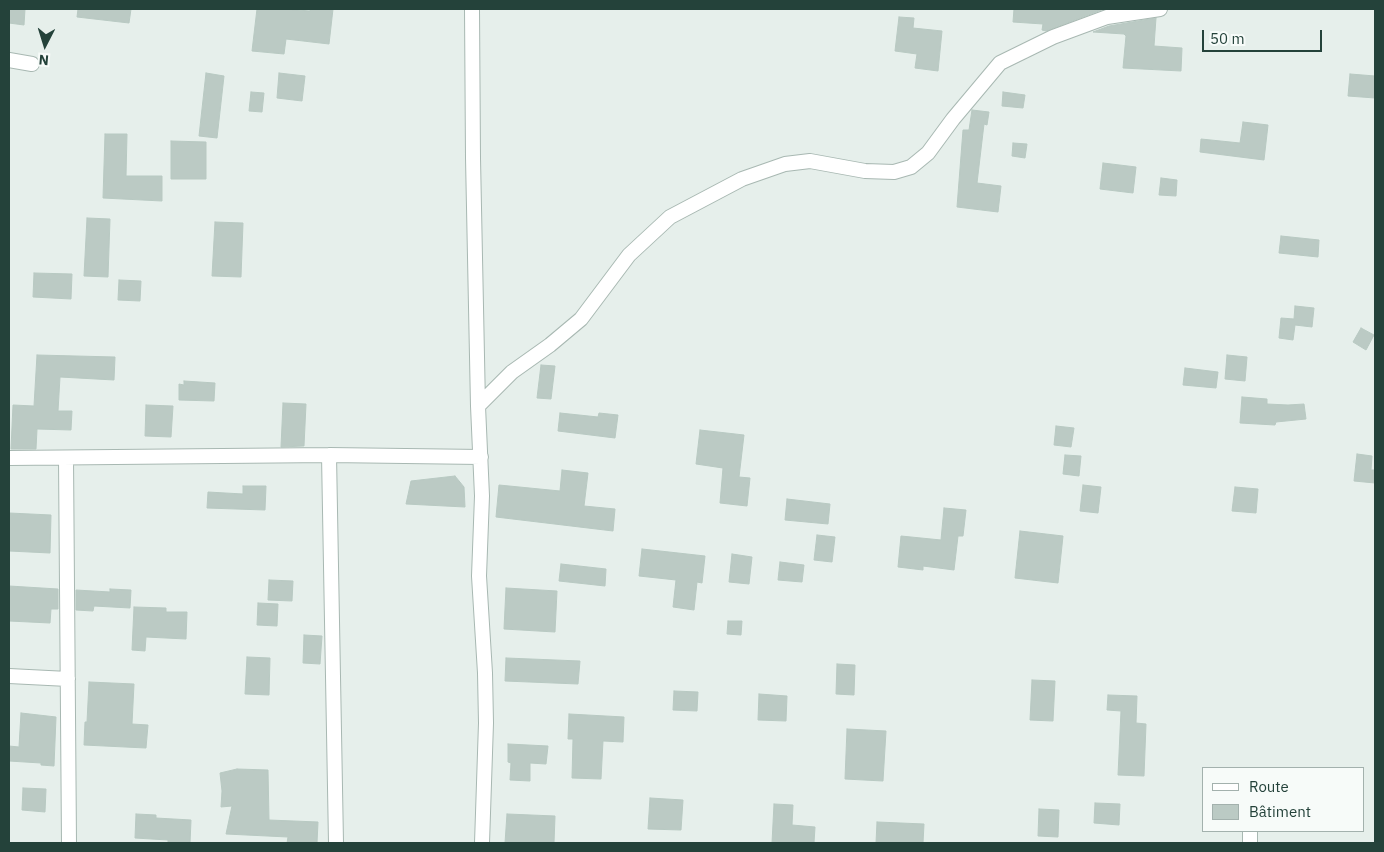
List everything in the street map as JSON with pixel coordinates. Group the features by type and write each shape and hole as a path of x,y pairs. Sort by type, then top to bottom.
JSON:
{"street":[{"path":"472,9 478,406 482,496 479,576 486,723 482,843"},
{"path":"478,406 512,372 550,345 581,319 629,255 670,217 742,180 785,164 810,161 865,171 894,172 911,167 928,153 953,119 1000,63 1053,37 1107,17 1160,9"},
{"path":"9,60 32,64"},
{"path":"9,458 329,455 480,457"},
{"path":"329,455 336,843"},
{"path":"66,458 69,843"},
{"path":"9,676 68,679"}],"building":[{"path":"9,9 25,9 24,25 9,23"},
{"path":"78,9 131,9 129,23 77,17"},
{"path":"257,9 310,11 310,9 333,9 329,44 286,39 284,54 252,51"},
{"path":"1014,9 1104,9 1046,31 1042,30 1043,24 1013,22"},
{"path":"899,17 914,18 913,28 942,31 938,71 915,68 917,54 895,51"},
{"path":"1156,18 1154,46 1182,48 1181,71 1123,68 1126,36 1124,34 1093,32 1109,26"},
{"path":"206,73 224,76 217,138 199,136"},
{"path":"279,73 305,76 302,101 277,98"},
{"path":"1350,74 1375,76 1375,98 1348,96"},
{"path":"251,92 264,93 262,112 249,111"},
{"path":"1003,92 1025,95 1023,108 1002,106"},
{"path":"972,110 989,112 987,125 984,124 977,183 1001,186 998,212 957,207 963,130 969,130"},
{"path":"1243,122 1268,125 1264,160 1200,152 1201,139 1240,143"},
{"path":"105,134 127,134 126,176 162,176 162,201 103,198"},
{"path":"171,141 206,142 206,179 171,179"},
{"path":"1013,143 1027,144 1025,158 1012,156"},
{"path":"1103,163 1136,167 1133,193 1100,189"},
{"path":"1161,178 1177,180 1176,196 1159,195"},
{"path":"87,218 110,219 108,277 84,276"},
{"path":"215,222 243,223 241,277 212,276"},
{"path":"1281,236 1319,240 1318,257 1279,253"},
{"path":"34,273 72,274 71,299 33,297"},
{"path":"119,280 141,281 140,301 118,300"},
{"path":"1295,306 1314,308 1312,327 1295,325 1293,340 1279,338 1281,318 1294,319"},
{"path":"1361,328 1374,335 1366,350 1353,342"},
{"path":"37,355 115,357 114,380 60,377 58,411 72,411 71,430 37,429 36,449 11,449 13,405 34,406"},
{"path":"1227,355 1247,357 1245,381 1225,379"},
{"path":"541,365 555,366 551,399 537,398"},
{"path":"1185,368 1218,372 1216,388 1183,385"},
{"path":"184,381 215,383 214,401 179,400 179,384 184,385"},
{"path":"1242,397 1267,399 1267,404 1304,404 1306,419 1276,422 1275,425 1240,423"},
{"path":"283,403 306,404 304,446 281,447"},
{"path":"146,405 173,406 171,437 145,436"},
{"path":"560,413 598,417 599,413 618,415 615,438 558,431"},
{"path":"1056,426 1074,428 1071,447 1054,445"},
{"path":"700,430 744,435 739,477 750,478 747,506 720,503 723,468 696,464"},
{"path":"1357,454 1372,456 1371,470 1375,470 1375,483 1354,481"},
{"path":"1065,455 1081,456 1079,476 1063,474"},
{"path":"562,470 588,473 584,506 615,509 613,531 496,517 499,485 560,491"},
{"path":"455,476 464,487 465,507 406,504 411,481"},
{"path":"1083,485 1101,487 1098,513 1080,511"},
{"path":"243,486 266,486 265,510 207,508 208,492 243,494"},
{"path":"1235,487 1258,489 1256,513 1232,511"},
{"path":"787,499 830,504 828,524 785,520"},
{"path":"944,508 966,510 963,536 958,536 954,570 923,566 923,570 898,567 901,536 941,540"},
{"path":"9,513 51,515 50,553 9,551"},
{"path":"1020,531 1063,536 1058,583 1015,578"},
{"path":"817,535 835,537 832,562 814,560"},
{"path":"642,549 705,556 702,583 697,582 694,610 673,607 676,580 639,576"},
{"path":"732,554 752,557 749,584 729,582"},
{"path":"780,562 804,565 802,582 778,580"},
{"path":"561,564 606,569 605,586 559,581"},
{"path":"269,580 293,581 292,601 268,600"},
{"path":"9,586 58,589 58,609 51,609 50,623 9,621"},
{"path":"506,588 557,591 555,632 504,629"},
{"path":"110,589 131,590 130,608 94,606 93,611 76,610 76,590 110,592"},
{"path":"258,603 278,604 277,626 257,625"},
{"path":"134,607 166,608 166,612 187,612 186,639 146,637 145,651 132,650"},
{"path":"728,621 742,621 741,635 727,634"},
{"path":"304,635 322,636 320,664 303,663"},
{"path":"247,657 270,658 269,695 245,694"},
{"path":"506,658 580,661 578,684 505,681"},
{"path":"837,664 855,665 854,695 836,694"},
{"path":"1032,680 1055,681 1053,721 1030,720"},
{"path":"89,682 134,684 132,724 148,725 146,748 84,745"},
{"path":"674,691 698,692 697,711 673,710"},
{"path":"759,694 787,696 786,721 758,720"},
{"path":"1108,695 1137,696 1136,723 1146,724 1144,776 1118,775 1121,711 1107,710"},
{"path":"21,713 56,717 54,766 41,765 41,763 9,761 9,746 19,747"},
{"path":"569,714 624,717 623,742 603,741 601,779 572,778 573,739 568,739"},
{"path":"847,729 886,731 883,781 845,779"},
{"path":"508,744 548,746 546,764 530,763 530,781 510,780 511,763 508,762"},
{"path":"237,769 268,770 269,820 318,822 317,843 287,843 288,837 226,834 232,806 221,807 220,773"},
{"path":"23,788 46,789 45,812 22,810"},
{"path":"650,798 683,800 681,830 648,829"},
{"path":"1095,803 1120,804 1119,825 1094,823"},
{"path":"774,804 793,805 792,825 815,827 814,843 772,843"},
{"path":"1039,809 1059,810 1058,837 1038,836"},
{"path":"136,814 156,815 156,818 191,820 190,843 168,843 168,840 135,838"},
{"path":"507,814 555,816 554,843 505,843"},
{"path":"877,822 924,824 923,843 876,843"}]}
